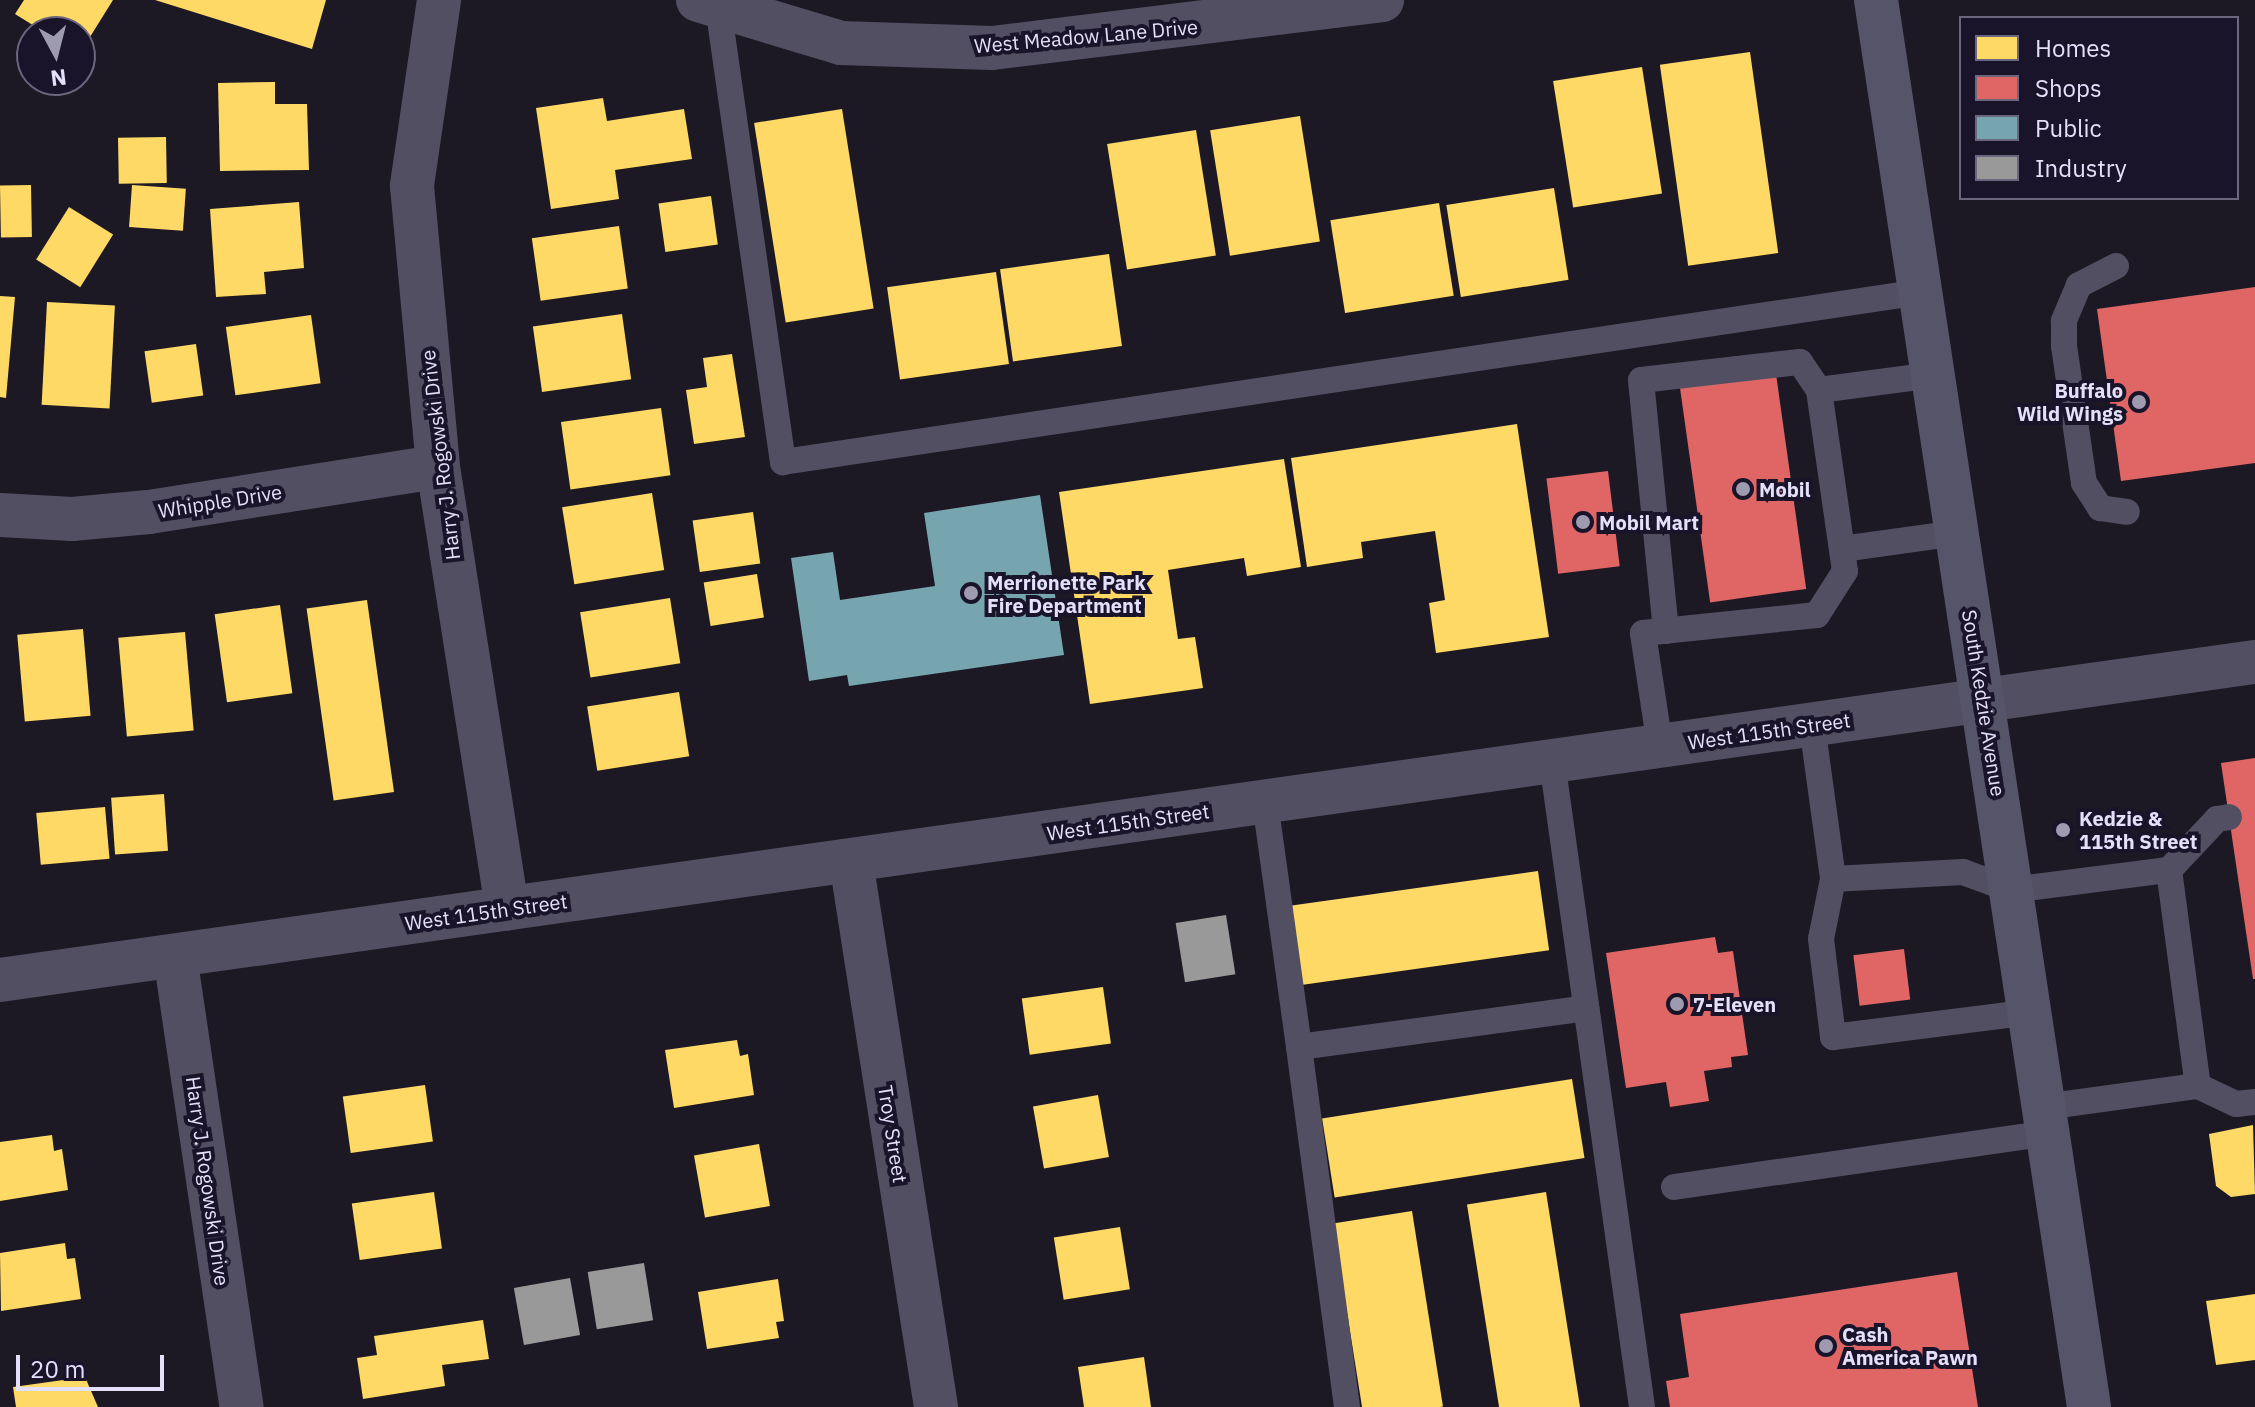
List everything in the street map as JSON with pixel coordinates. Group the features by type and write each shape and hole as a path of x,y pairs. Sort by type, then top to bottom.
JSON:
{"main road":[{"name":"South Kedzie Avenue","path":"1876,0 2089,1407"}],"street":[{"name":"Harry J. Rogowski Drive","path":"439,0 412,186 438,467 507,909"},
{"name":"West Meadow Lane Drive","path":"708,3 841,43 992,48 1192,13 1382,0"},
{"name":"Whipple Drive","path":"0,515 72,519 149,512 438,467"},
{"name":"West 115th Street","path":"0,980 2255,662"},
{"name":"Troy Street","path":"851,861 936,1407"},
{"name":"Harry J. Rogowski Drive","path":"175,956 242,1407"}],"lane":[{"path":"708,3 783,462 1921,292"},
{"path":"2116,266 2079,285 2064,321 2064,346 2084,483 2100,508 2127,512"},
{"path":"1660,746 1643,633 1666,631 1817,615 1845,571 1819,390 1800,362 1641,380 1666,631"},
{"path":"1819,390 1933,375"},
{"path":"1842,549 1958,533"},
{"path":"1812,725 1833,879 1821,939 1833,1037 2030,1012"},
{"path":"1552,761 1642,1407"},
{"path":"1265,802 1347,1407"},
{"path":"1833,879 1963,872 2012,890 2169,870 2223,818"},
{"path":"2169,870 2198,1086"},
{"path":"1299,1047 1586,1008"},
{"path":"1674,1187 2046,1120 2198,1086 2236,1104 2255,1102"}],"building: Homes":[{"path":"24,0 113,0 96,27 96,16 15,14"},
{"path":"155,0 326,0 312,49"},
{"path":"1750,52 1778,253 1688,266 1660,65"},
{"path":"1642,67 1662,193 1573,208 1553,81"},
{"path":"275,82 275,104 307,104 309,170 220,171 218,83"},
{"path":"603,98 607,121 684,109 692,159 615,170 619,199 551,209 536,108"},
{"path":"842,109 874,309 786,322 754,123"},
{"path":"1300,116 1320,241 1230,256 1210,130"},
{"path":"1196,130 1216,255 1127,270 1107,144"},
{"path":"166,137 167,183 119,184 118,138"},
{"path":"31,185 32,237 1,238 0,186"},
{"path":"132,185 186,189 183,231 129,227"},
{"path":"1554,188 1569,280 1461,297 1446,205"},
{"path":"711,196 718,245 665,252 659,203"},
{"path":"299,202 304,268 264,272 266,294 216,297 210,209"},
{"path":"1439,203 1454,296 1345,313 1330,220"},
{"path":"69,207 113,235 80,287 36,260"},
{"path":"619,226 628,288 541,301 532,238"},
{"path":"1109,254 1122,346 1013,361 1000,269"},
{"path":"996,272 1009,364 900,379 887,287"},
{"path":"0,296 15,297 6,398 0,397"},
{"path":"47,302 115,306 110,408 42,405"},
{"path":"622,314 631,379 542,392 533,327"},
{"path":"311,315 321,383 235,395 226,327"},
{"path":"196,344 203,395 152,403 145,351"},
{"path":"732,354 745,437 694,444 686,390 707,387 703,358"},
{"path":"661,408 670,475 570,489 561,422"},
{"path":"1517,424 1549,637 1436,653 1429,603 1445,600 1435,531 1361,542 1363,558 1307,567 1291,458"},
{"path":"1284,459 1301,567 1247,576 1244,558 1168,570 1178,639 1195,637 1203,688 1090,704 1059,492"},
{"path":"652,493 664,570 574,584 562,507"},
{"path":"753,512 760,563 700,572 693,520"},
{"path":"757,574 764,617 711,626 704,582"},
{"path":"670,598 680,663 590,677 580,612"},
{"path":"367,600 394,792 334,801 307,608"},
{"path":"280,605 292,693 227,702 215,614"},
{"path":"83,629 91,716 25,721 17,635"},
{"path":"185,632 194,731 127,736 118,638"},
{"path":"679,692 689,756 597,771 587,707"},
{"path":"164,794 168,851 115,855 111,798"},
{"path":"105,807 110,859 41,865 36,813"},
{"path":"1538,871 1549,950 1298,986 1286,906"},
{"path":"1103,987 1111,1043 1030,1055 1022,998"},
{"path":"737,1040 740,1056 748,1054 754,1095 674,1108 665,1050"},
{"path":"1572,1079 1585,1158 1335,1198 1322,1119"},
{"path":"425,1085 433,1141 351,1153 343,1097"},
{"path":"1098,1095 1109,1157 1044,1169 1033,1106"},
{"path":"2253,1125 2255,1194 2231,1197 2216,1186 2209,1134"},
{"path":"52,1135 54,1151 62,1149 68,1190 0,1201 0,1142"},
{"path":"759,1144 770,1206 705,1218 694,1155"},
{"path":"434,1192 442,1248 360,1260 352,1204"},
{"path":"1546,1192 1580,1407 1499,1407 1467,1205"},
{"path":"1412,1211 1443,1407 1362,1407 1333,1224"},
{"path":"1120,1227 1130,1289 1064,1300 1054,1237"},
{"path":"65,1243 67,1259 75,1258 81,1299 1,1311 0,1253"},
{"path":"778,1279 784,1321 776,1322 779,1338 707,1349 698,1292"},
{"path":"2255,1294 2255,1360 2216,1365 2206,1301"},
{"path":"483,1320 489,1359 442,1365 445,1386 363,1399 357,1358 377,1355 374,1336"},
{"path":"1144,1357 1151,1407 1084,1407 1078,1367"},
{"path":"85,1377 98,1407 16,1407 13,1387"}],"building: Shops":[{"path":"2255,287 2255,463 2121,481 2097,309"},
{"name":"Mobil","path":"1776,374 1806,589 1710,602 1680,387"},
{"name":"Mobil Mart","path":"1608,471 1620,566 1558,574 1546,479"},
{"path":"2255,758 2255,979 2253,979 2221,763"},
{"name":"7-Eleven","path":"1715,937 1718,953 1733,951 1748,1055 1731,1057 1732,1067 1704,1071 1709,1101 1670,1107 1666,1082 1626,1088 1606,953"},
{"path":"1904,949 1910,1000 1860,1006 1853,955"},
{"name":"Cash America Pawn","path":"1957,1272 1978,1407 1670,1407 1666,1381 1689,1377 1680,1314"}],"building: Public":[{"name":"Merrionette Park Fire Department","path":"1040,495 1064,655 849,686 847,675 809,681 791,558 833,552 840,600 935,586 924,513"}],"building: Industry":[{"path":"1226,915 1235,974 1185,982 1176,923"},
{"path":"644,1263 653,1320 597,1329 588,1272"},
{"path":"570,1278 580,1335 524,1345 514,1288"}],"place":[{"name":"Buffalo Wild Wings","path":"2139,402"},
{"name":"Mobil","path":"1743,489"},
{"name":"Mobil Mart","path":"1583,522"},
{"name":"Merrionette Park Fire Department","path":"971,593"},
{"name":"Kedzie & 115th Street","path":"2063,830"},
{"name":"7-Eleven","path":"1677,1004"},
{"name":"Cash America Pawn","path":"1826,1346"}]}
